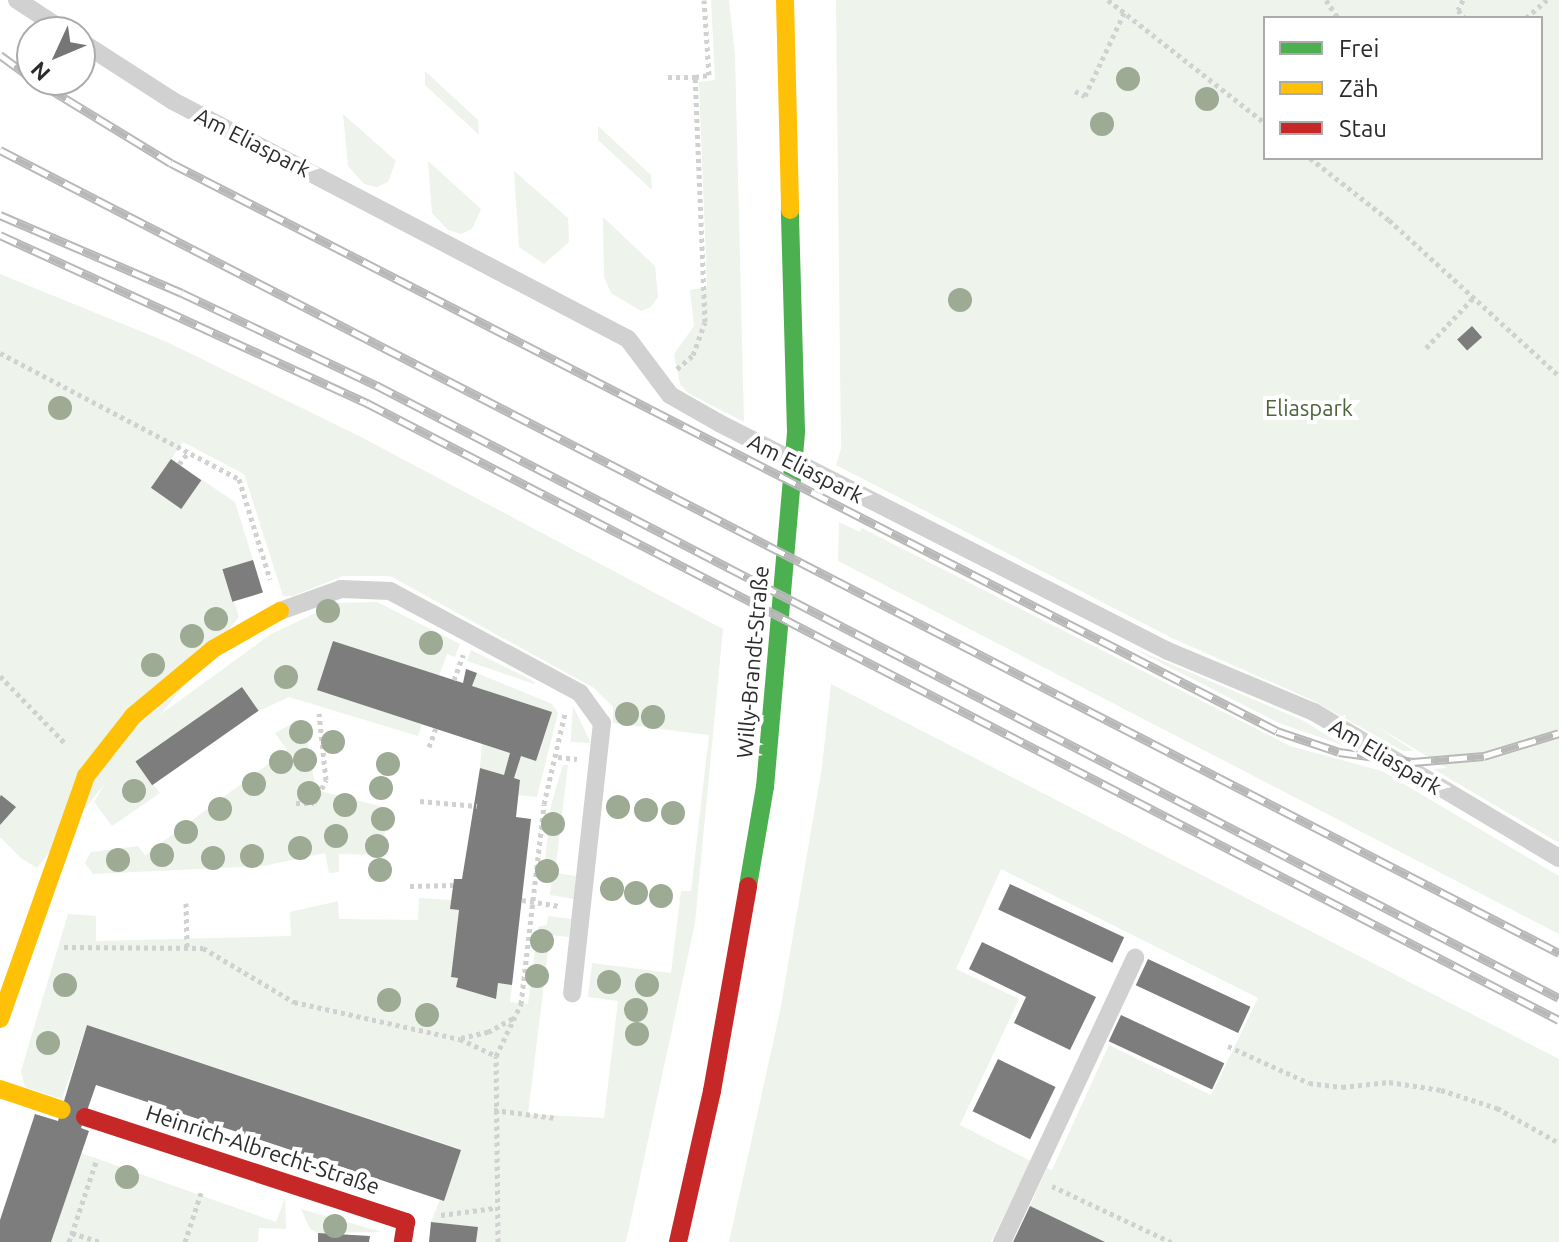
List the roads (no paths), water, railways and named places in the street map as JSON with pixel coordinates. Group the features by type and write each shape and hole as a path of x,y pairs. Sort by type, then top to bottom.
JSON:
{"main road":[{"name":"Willy-Brandt-Straße","path":"778,0 787,78"},
{"name":"Willy-Brandt-Straße","path":"678,1242 712,1091 765,787 796,431 785,0"},
{"path":"0,1019 86,776 133,716 213,649 280,611"},
{"path":"0,1089 62,1110"},
{"name":"Heinrich-Albrecht-Straße","path":"85,1117 406,1222 403,1242"}],"lane":[{"path":"17,0 42,16"},
{"name":"Am Eliaspark","path":"96,51 173,101 628,339 670,395 719,423 1168,651 1314,712 1559,858"},
{"path":"280,611 341,589 390,591 569,687 602,723 572,993"},
{"path":"1002,1242 1135,958"}],"railway":[{"path":"0,55 16,66"},
{"path":"61,96 171,163 1277,731 1339,752 1413,762 1484,756 1559,733"},
{"path":"0,150 1559,953"},
{"path":"0,215 182,293 376,385 1559,998"},
{"path":"0,235 367,403 1559,1020"}],"park label":[{"name":"Eliaspark","path":"1309,408"}]}
